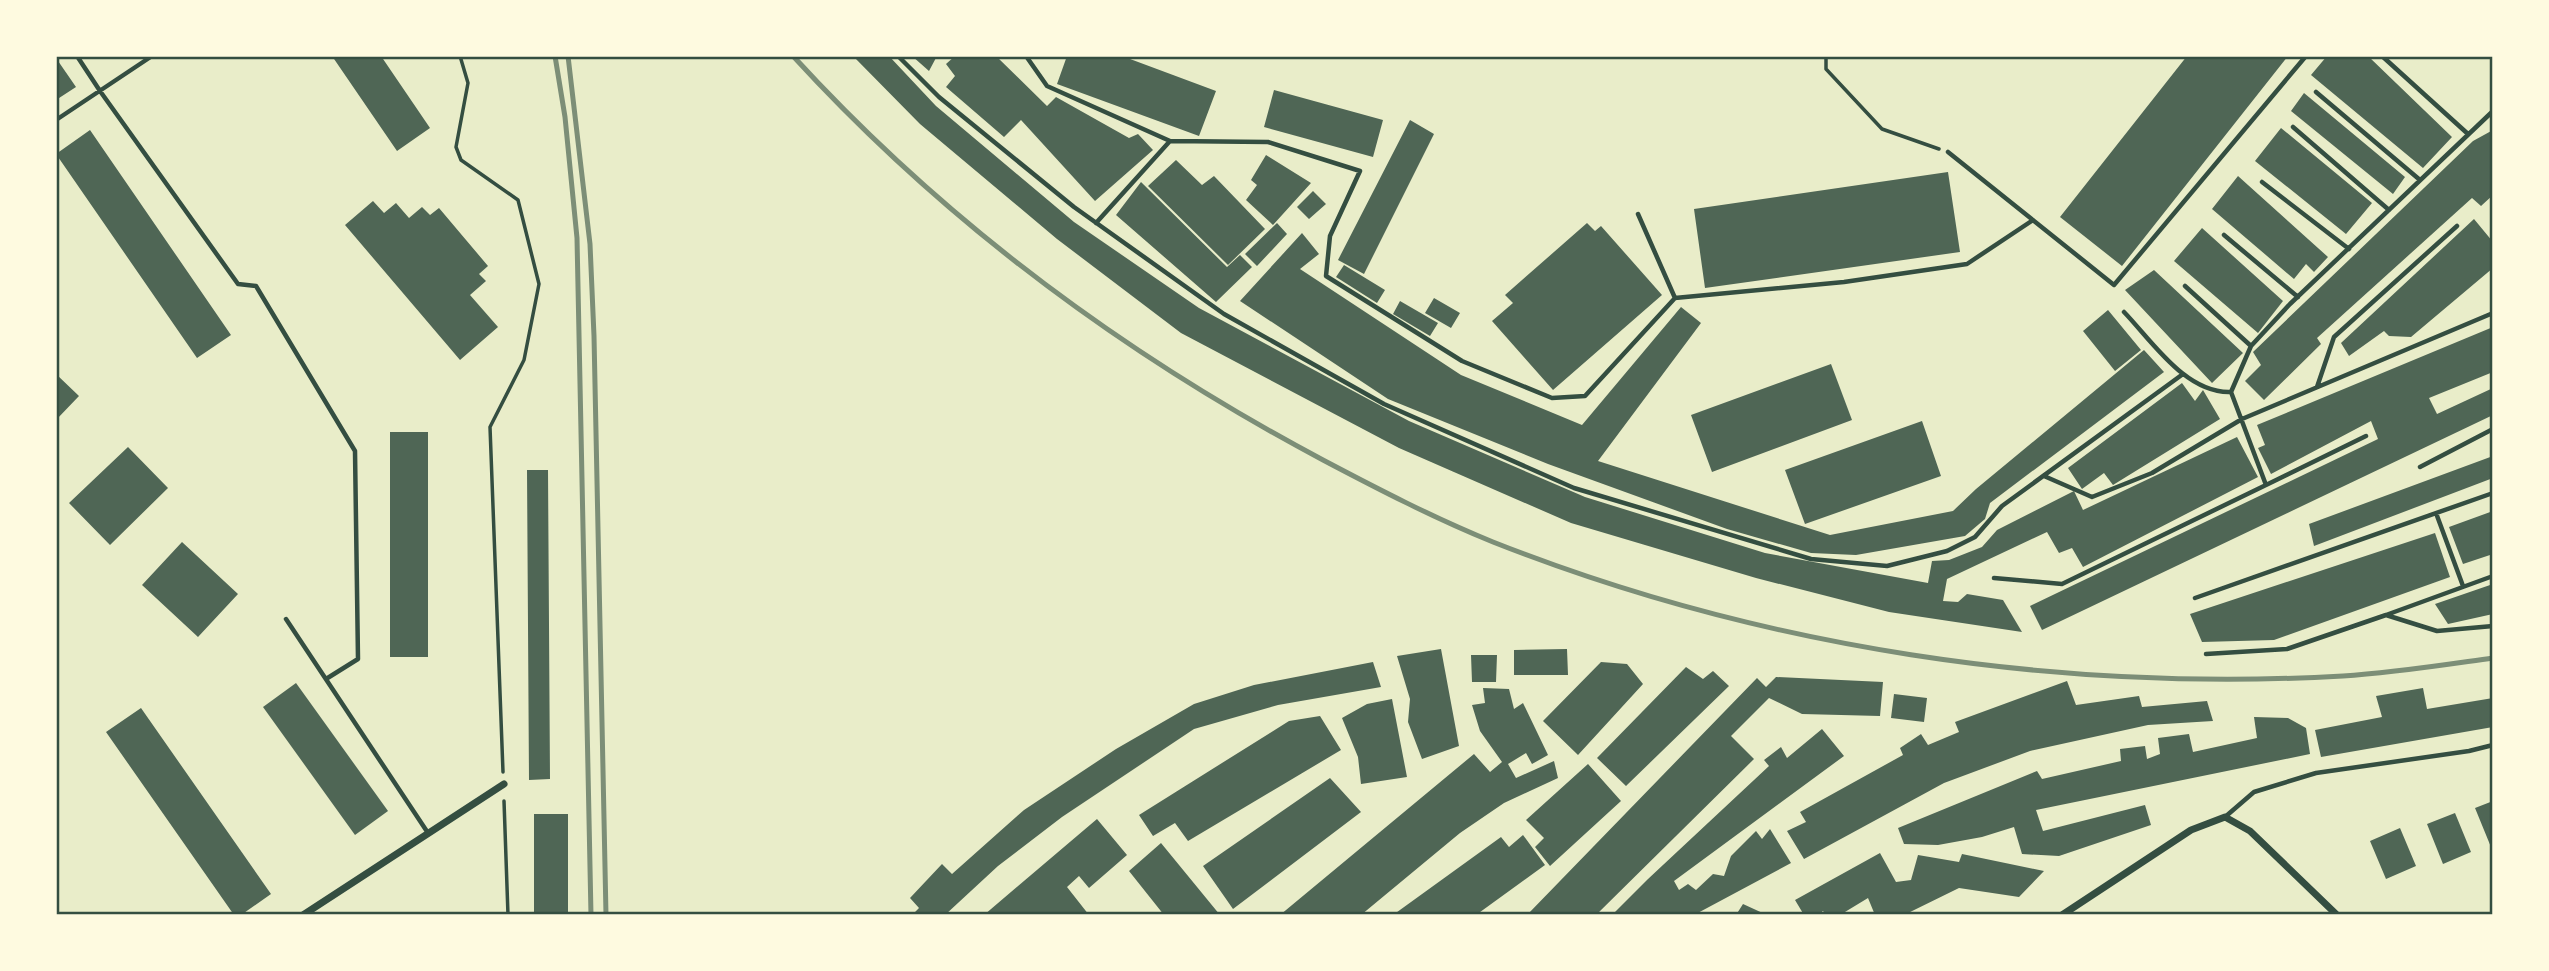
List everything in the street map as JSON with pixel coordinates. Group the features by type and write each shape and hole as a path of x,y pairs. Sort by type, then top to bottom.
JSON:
{"street":[{"path":"303,915 504,785"},
{"path":"2062,915 2191,830 2225,817 2250,831 2337,915"}],"lane":[{"path":"77,56 238,284 257,286 355,451 358,659 326,679"},
{"path":"56,120 152,56"},
{"path":"898,56 939,97 1096,223 1224,314 1384,404 1574,488 1811,559 1887,566 1947,551 1975,537 2002,506 2183,374"},
{"path":"1026,56 1047,86 1170,141 1268,142 1360,171 1330,236 1326,276 1462,361 1552,398 1585,396 1675,298 1844,282 1967,264 2033,220"},
{"path":"1948,152 2113,285 2306,56"},
{"path":"2382,56 2468,134"},
{"path":"2316,92 2420,180"},
{"path":"2266,485 2231,391 2251,346 2298,297 2493,111"},
{"path":"2293,127 2389,209"},
{"path":"1096,223 1170,141"},
{"path":"2262,182 2348,249"},
{"path":"1638,214 1675,298"},
{"path":"2316,388 2334,337 2456,226"},
{"path":"2224,235 2298,297"},
{"path":"2185,286 2251,346"},
{"path":"2124,312 2183,374 2217,392 2231,391"},
{"path":"2043,476 2092,497 2152,473 2242,419 2493,313"},
{"path":"2420,467 2493,429"},
{"path":"1994,578 2062,584 2366,436"},
{"path":"2195,598 2493,493"},
{"path":"2436,513 2463,586"},
{"path":"2206,654 2287,649 2493,576"},
{"path":"2386,615 2437,631 2493,626"},
{"path":"286,619 428,834"},
{"path":"2225,817 2254,792 2316,773 2469,751 2493,745"}],"path":[{"path":"460,56 468,83 456,147 461,160 519,200 539,284 524,360 490,427 508,915"},
{"path":"1826,56 1826,69 1882,129 1948,152"}],"building":[{"path":"332,56 381,56 430,128 397,151"},
{"path":"853,56 889,56 936,106 1074,222 1199,308 1409,421 1585,497 1765,553 1928,583 1932,561 1949,560 1982,547 1997,530 2074,491 2083,510 2237,437 2258,477 2083,567 2072,548 2059,553 2047,532 1947,579 1943,601 1958,602 1967,594 2003,600 2022,632 1889,612 1756,578 1571,523 1399,448 1181,333 1057,239 920,124"},
{"path":"912,56 937,56 929,71"},
{"path":"955,56 996,56 1047,106 1056,97 1129,138 1138,134 1153,150 1095,201 1021,120 1004,137 946,87 955,76 946,64"},
{"path":"1067,56 1122,56 1216,91 1199,136 1057,84"},
{"path":"2187,56 2288,56 2122,266 2060,217"},
{"path":"2327,56 2368,56 2452,137 2423,168 2311,75"},
{"path":"56,58 76,87 56,100"},
{"path":"1274,90 1383,120 1373,157 1264,127"},
{"path":"2304,93 2405,177 2393,194 2291,111"},
{"path":"1410,120 1434,134 1364,274 1338,260"},
{"path":"2281,128 2372,203 2346,234 2255,161"},
{"path":"90,130 231,335 197,358 56,154"},
{"path":"2493,130 2493,195 2481,206 2472,198 2317,338 2321,344 2264,400 2245,381 2261,365 2253,352 2473,141"},
{"path":"1266,155 1311,183 1273,225 1246,200 1257,185 1251,180"},
{"path":"1176,160 1202,185 1214,176 1265,229 1228,265 1148,186"},
{"path":"1948,172 1960,252 1705,288 1694,209"},
{"path":"2238,176 2328,257 2314,272 2306,264 2294,279 2212,209"},
{"path":"1141,182 1227,267 1240,255 1252,267 1216,302 1116,215"},
{"path":"1313,191 1326,204 1309,219 1297,207"},
{"path":"373,201 384,213 396,203 409,218 422,207 430,215 439,208 488,266 479,274 486,281 470,295 498,327 460,360 345,225"},
{"path":"2474,219 2493,242 2493,268 2411,337 2389,336 2384,331 2349,356 2341,343"},
{"path":"1277,223 1287,234 1257,266 1245,254"},
{"path":"1587,223 1595,231 1601,226 1662,295 1553,390 1492,321 1513,303 1505,295"},
{"path":"2202,228 2283,301 2258,333 2174,261"},
{"path":"1302,233 1319,254 1300,269 1461,375 1582,425 1681,307 1701,323 1598,461 1830,535 1953,511 2144,350 2164,372 1990,503 1985,519 1965,536 1856,555 1811,553 1727,529 1548,464 1388,399 1240,301"},
{"path":"1344,265 1385,290 1377,303 1336,277"},
{"path":"2154,270 2243,353 2212,383 2125,290"},
{"path":"1434,298 1460,313 1451,328 1425,313"},
{"path":"1400,301 1438,323 1430,336 1393,314"},
{"path":"2108,310 2141,350 2115,371 2083,331"},
{"path":"2493,327 2493,372 2429,398 2437,414 2493,388 2493,415 2042,630 2030,606 2378,439 2371,421 2271,474 2258,448 2265,445 2257,425"},
{"path":"1831,364 1852,420 1712,472 1691,415"},
{"path":"56,374 79,396 56,420"},
{"path":"2182,383 2195,401 2203,390 2220,419 2113,485 2104,473 2082,489 2068,468"},
{"path":"1922,421 1941,476 1805,524 1785,470"},
{"path":"390,432 428,432 428,657 390,657"},
{"path":"128,447 168,488 110,545 69,503"},
{"path":"2493,456 2493,478 2314,546 2309,524"},
{"path":"527,470 548,470 550,779 529,780"},
{"path":"2493,511 2493,554 2463,564 2449,527"},
{"path":"2435,533 2450,577 2274,640 2202,642 2190,614"},
{"path":"182,542 238,594 198,637 142,585"},
{"path":"2493,584 2493,614 2448,624 2435,604"},
{"path":"1441,649 1459,746 1422,759 1408,722 1410,699 1397,656"},
{"path":"1567,649 1568,675 1514,675 1514,650"},
{"path":"1471,655 1497,655 1496,682 1472,682"},
{"path":"1373,662 1381,687 1278,705 1194,729 1062,817 998,866 945,915 912,915 919,908 910,898 942,864 952,874 1024,810 1116,749 1194,704 1254,685"},
{"path":"1601,662 1627,664 1643,684 1578,755 1543,721"},
{"path":"1686,667 1703,679 1713,671 1729,686 1626,786 1597,758"},
{"path":"1776,677 1883,682 1880,716 1802,714 1769,698 1731,736 1754,759 1596,915 1527,915 1757,678 1766,687"},
{"path":"2067,681 2076,705 2139,696 2142,707 2207,701 2213,721 2148,725 2030,751 1944,783 1804,859 1787,831 1806,822 1800,812 1903,755 1900,748 1921,734 1928,745 1959,732 1955,722"},
{"path":"296,683 388,811 355,835 263,707"},
{"path":"1483,688 1509,689 1514,709 1523,703 1548,755 1532,764 1526,753 1508,764 1516,778 1554,761 1558,778 1504,803 1460,833 1361,915 1280,915 1474,754 1490,772 1502,762 1480,731 1472,705 1485,703"},
{"path":"2423,688 2427,709 2493,698 2493,727 2321,757 2315,730 2382,717 2376,696"},
{"path":"1894,694 1927,698 1924,722 1891,718"},
{"path":"1392,699 1407,777 1361,784 1358,757 1342,718 1367,704"},
{"path":"141,708 271,894 241,915 234,915 106,732"},
{"path":"1320,716 1341,750 1188,841 1175,823 1153,836 1139,815 1289,721"},
{"path":"2254,717 2288,718 2306,728 2310,754 2036,810 2043,831 2145,805 2151,825 2059,856 2022,854 2014,827 1982,837 1938,845 1904,844 1898,828 2037,771 2042,779 2121,761 2120,749 2145,746 2147,759 2160,754 2158,738 2189,734 2193,752 2257,738"},
{"path":"1822,729 1844,756 1674,881 1679,890 1688,884 1696,890 1713,874 1724,876 1731,856 1756,831 1762,839 1770,829 1791,863 1694,915 1612,915 1769,766 1764,760 1781,747 1787,758"},
{"path":"1588,764 1621,801 1550,866 1535,847 1544,838 1526,820"},
{"path":"1330,778 1361,812 1233,909 1203,866"},
{"path":"2493,801 2493,852 2475,808"},
{"path":"2455,813 2471,852 2443,864 2427,824"},
{"path":"534,814 568,814 568,913 534,913"},
{"path":"1097,819 1127,855 1089,888 1079,876 1067,887 1089,915 984,915"},
{"path":"2400,828 2416,866 2386,879 2370,841"},
{"path":"1523,835 1545,865 1476,915 1393,915 1501,837 1509,847"},
{"path":"1161,843 1220,915 1164,915 1129,871"},
{"path":"1880,853 1896,882 1911,880 1918,855 1959,862 1962,854 2044,871 2019,897 1959,888 1904,915 1875,915 1868,898 1840,915 1826,915 1823,911 1818,915 1804,915 1795,900"},
{"path":"1743,904 1767,915 1736,915"}],"railway":[{"path":"555,56 565,117 577,238 591,915"},
{"path":"568,56 590,244 606,915"},
{"path":"793,56 912,174 975,229 1108,330 1178,376 1323,460 1406,503 1493,542 1595,579 1699,610 1804,635 1911,655 2019,669 2127,677 2235,679 2362,675 2493,658"}]}
